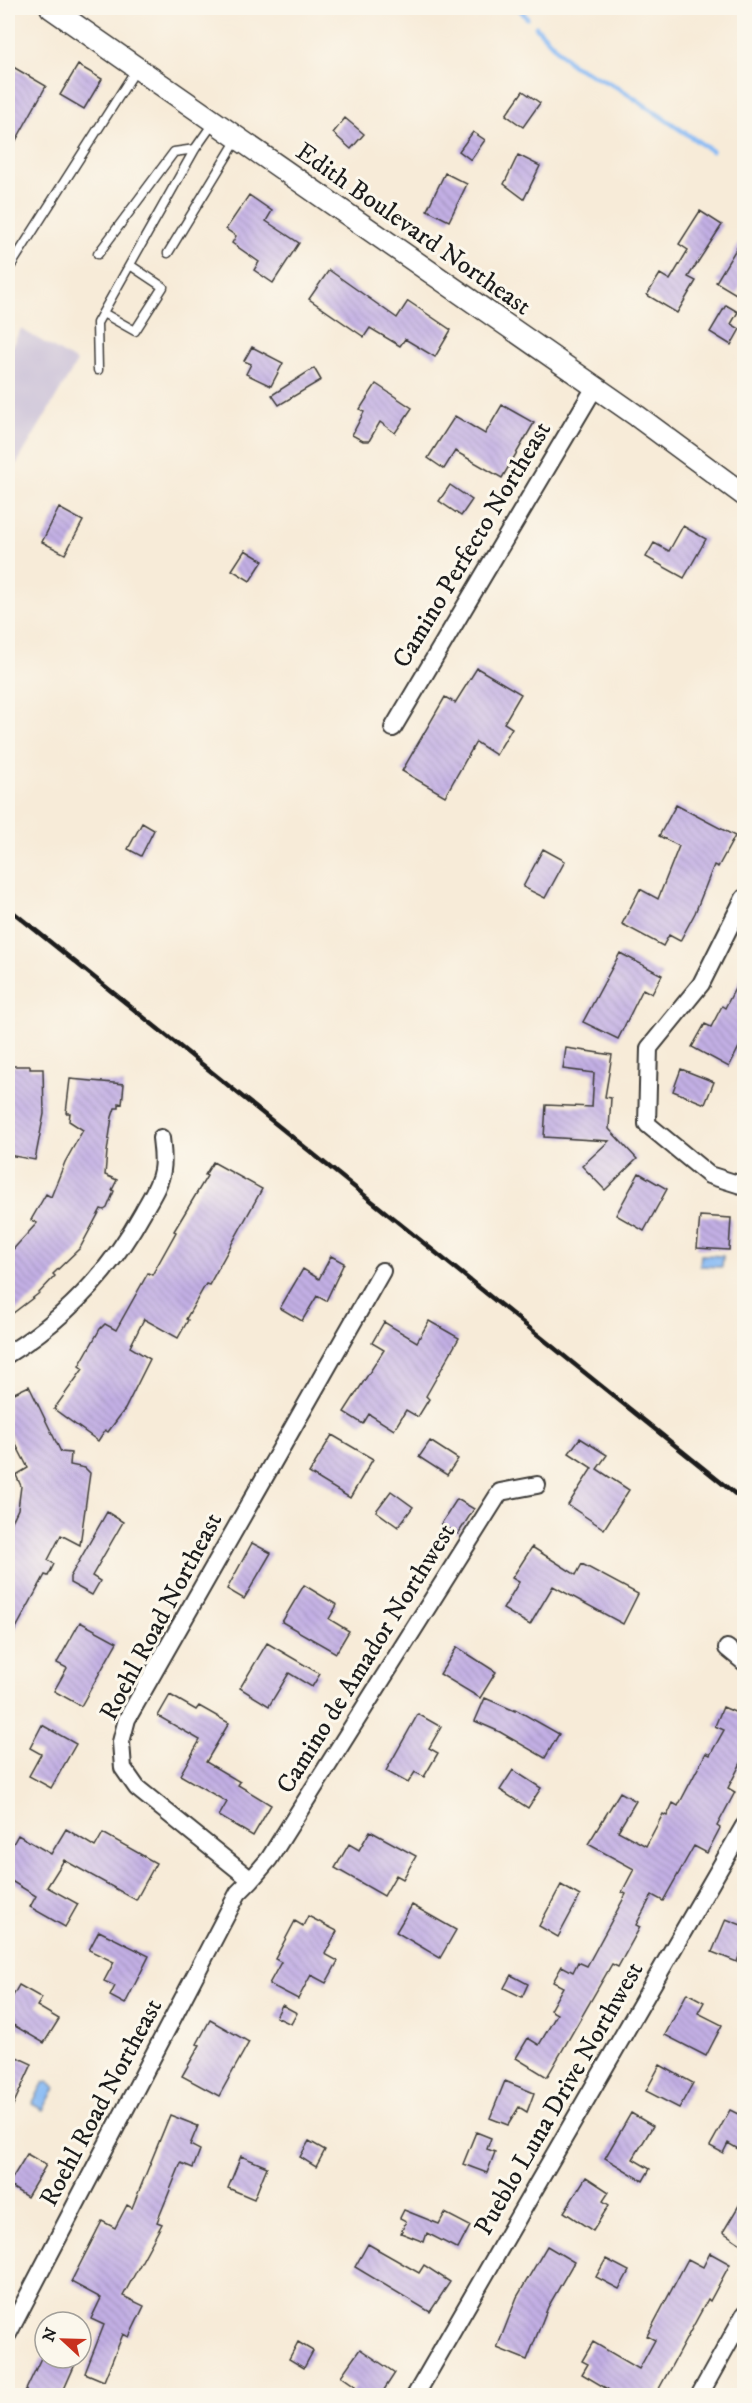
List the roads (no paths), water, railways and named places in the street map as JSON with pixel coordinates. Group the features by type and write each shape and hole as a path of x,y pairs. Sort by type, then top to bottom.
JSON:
{"street":[{"name":"Edith Boulevard Northeast","path":"51,8 595,387 744,495"},
{"name":"Camino Perfecto Northeast","path":"393,728 595,387"},
{"path":"744,898 701,984 649,1048 647,1124 709,1175 744,1186"},
{"path":"8,1354 61,1315 91,1286 118,1253 157,1185 163,1162 161,1138"},
{"name":"Roehl Road Northeast","path":"8,2334 238,1893 251,1880 137,1788 123,1768 121,1742 127,1719 382,1271"},
{"name":"Camino de Amador Northwest","path":"251,1880 269,1859 500,1492 537,1485"},
{"path":"726,1648 744,1662"},
{"name":"Pueblo Luna Drive Northwest","path":"415,2396 744,1826"},
{"path":"699,2396 744,2315"}],"lane":[{"path":"8,270 137,68"},
{"path":"98,370 98,323 195,149 215,122"},
{"path":"168,253 238,138"},
{"path":"98,254 174,152 195,149"},
{"path":"103,313 135,331 163,287 130,265"}],"water":[{"path":"701,1255 723,1256 722,1267 700,1266"},
{"path":"48,2081 55,2088 43,2110 32,2104 44,2082"}],"waterway":[{"path":"519,8 527,18"},
{"path":"536,27 572,65 619,88 712,151"}],"railway":[{"path":"8,908 744,1501"}]}
